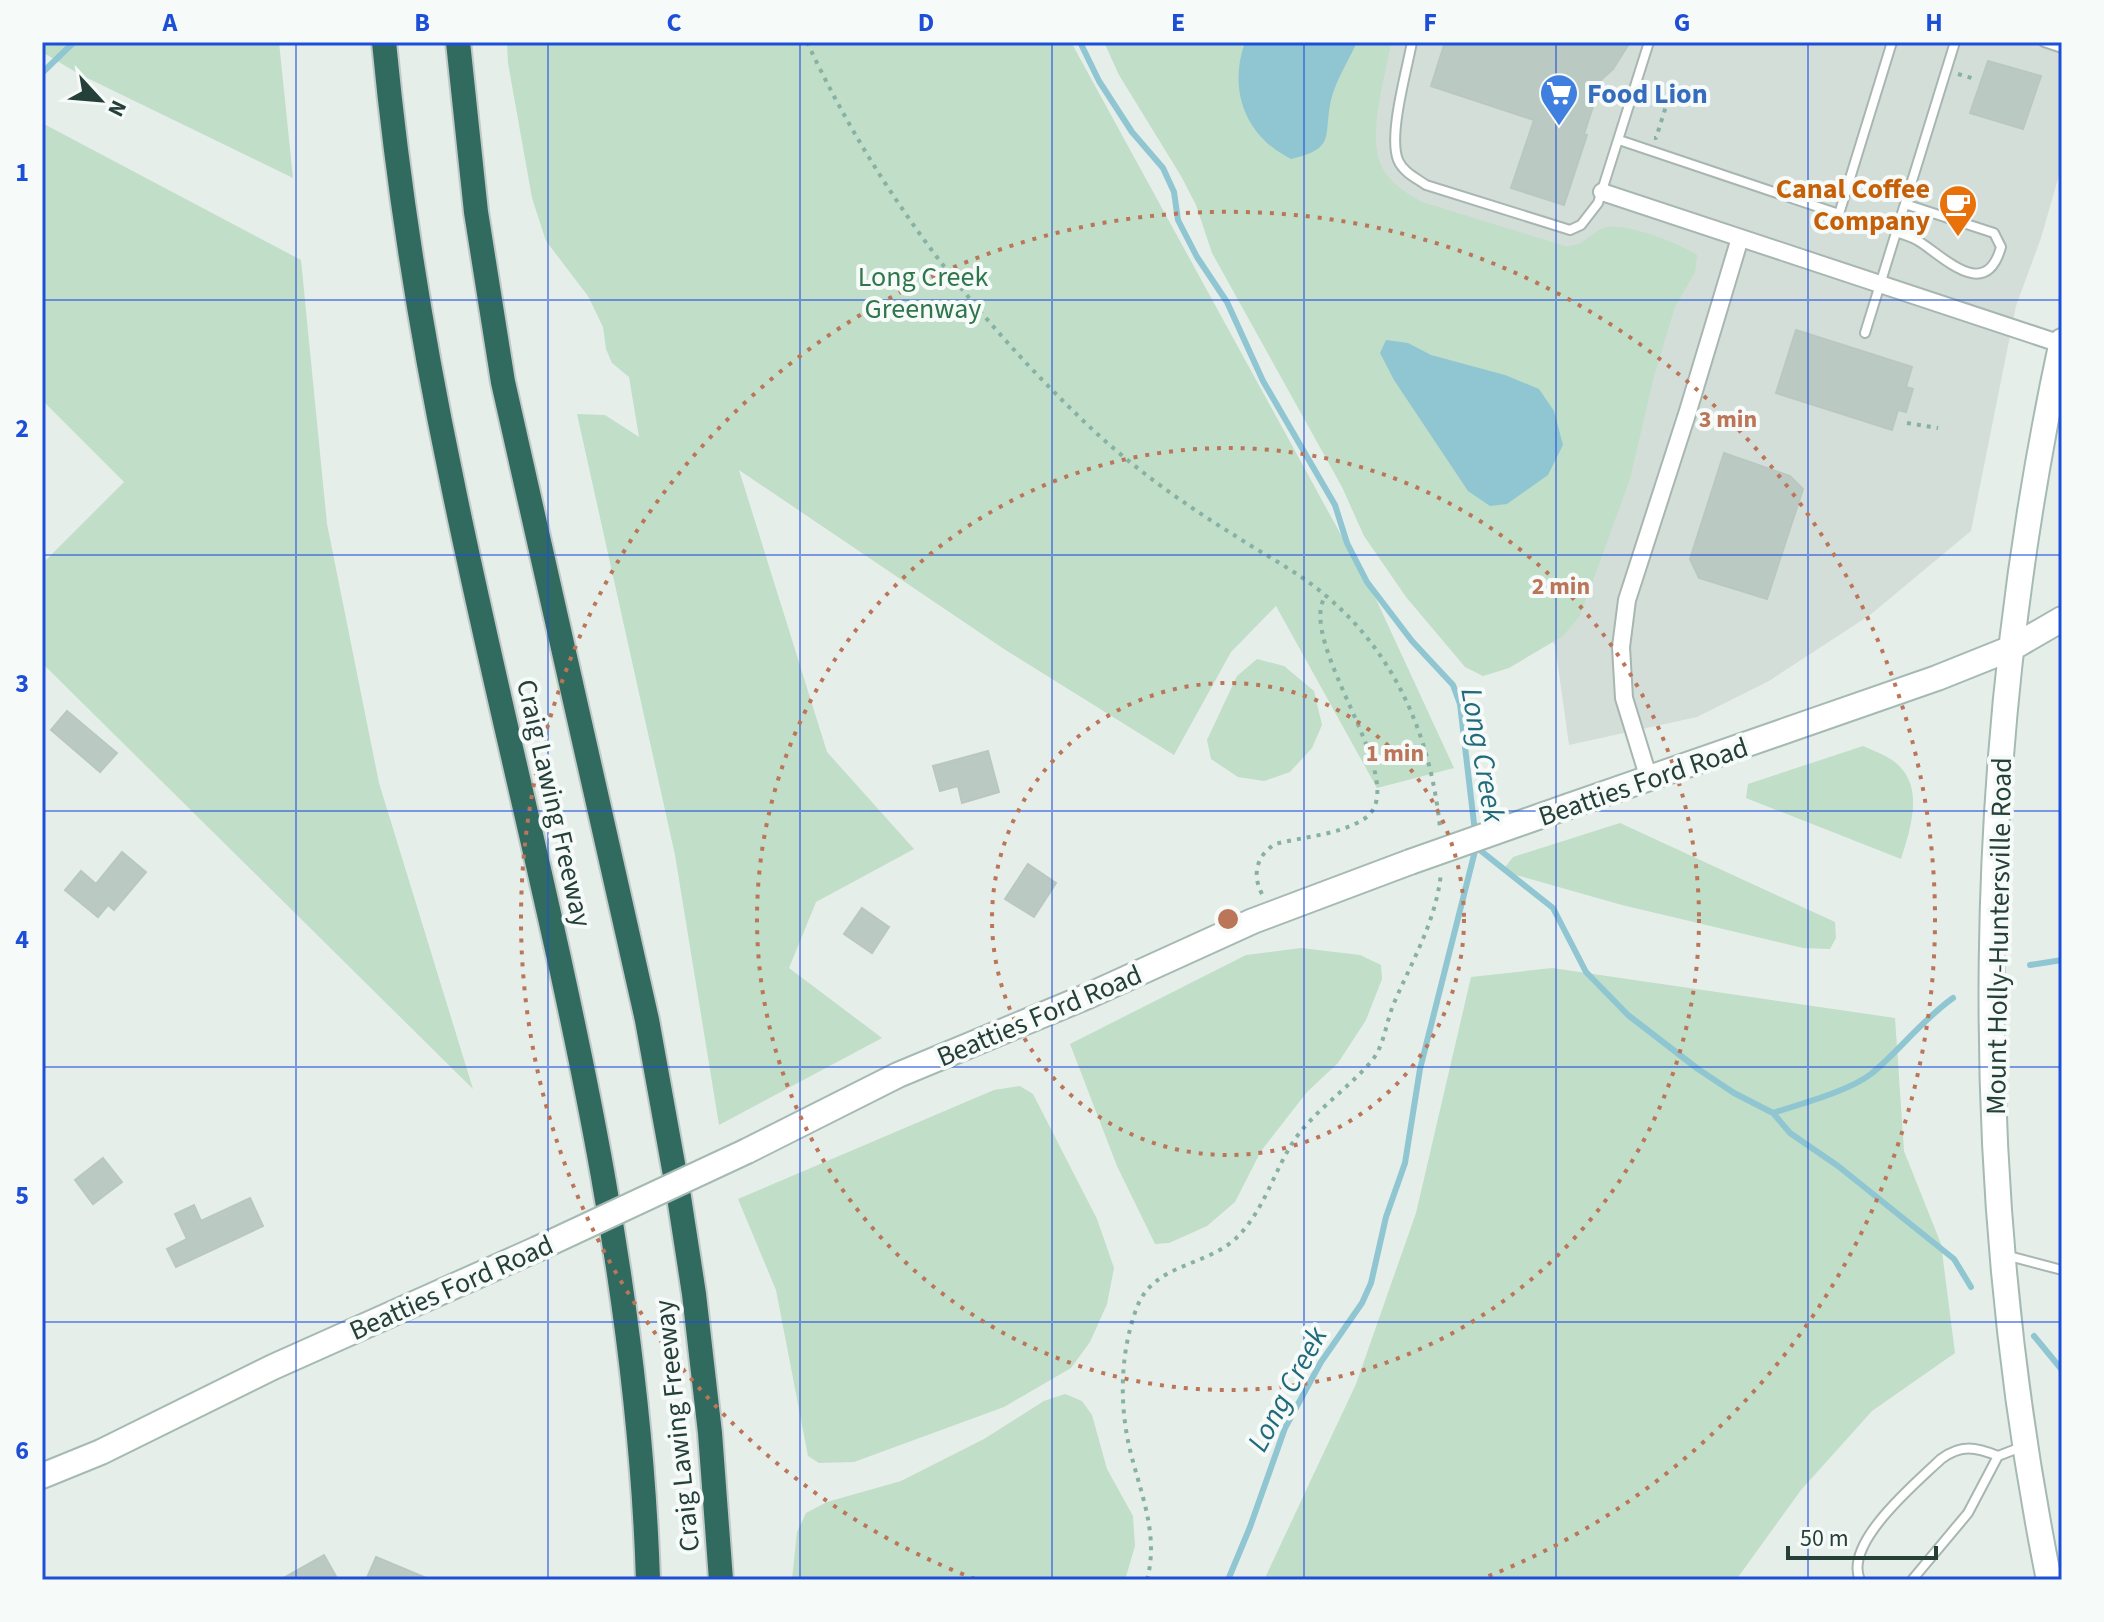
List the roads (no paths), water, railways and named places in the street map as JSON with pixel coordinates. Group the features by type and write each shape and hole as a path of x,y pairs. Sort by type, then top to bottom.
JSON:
{"highway":[{"name":"Craig Lawing Freeway","path":"384,42 392,127 414,277 451,477 571,1005 596,1131 634,1372 648,1580"},
{"name":"Craig Lawing Freeway","path":"458,42 476,212 503,382 647,1020 679,1197 708,1417 721,1580"}],"main road":[{"name":"Mount Holly-Huntersville Road","path":"2049,1580 2012,1353 1995,1143 1991,1001 1997,848 2012,648 2020,575 2062,342"},
{"name":"Beatties Ford Road","path":"42,1476 101,1452 273,1367 747,1151 898,1075 1273,914 1410,862 1937,678 2012,648 2062,619"}],"street":[{"path":"1602,192 2062,342"},
{"path":"1649,779 1624,698 1621,647 1627,600 1740,238"}],"lane":[{"path":"1412,42 1395,136 1399,160 1409,174 1426,185 1570,230 1581,225 1592,214 1602,192 1649,42"},
{"path":"1619,140 1839,214 1892,42"},
{"path":"1865,333 1955,42"},
{"path":"2044,42 2062,48"},
{"path":"1896,232 1918,240 1951,266 1968,273 1985,272 1997,262 2001,247 1994,233 1905,204"},
{"path":"2003,1254 2062,1270"},
{"path":"1860,1580 1857,1562 1863,1544 1877,1524 1941,1459 1953,1450 1969,1447 1998,1456 2025,1446"},
{"path":"1912,1580 1968,1513 1998,1456"}],"water":[{"path":"1245,42 1357,42 1333,93 1325,139 1316,150 1291,159 1262,138 1252,125 1240,94 1240,60"},
{"path":"1386,340 1408,343 1431,355 1505,375 1539,389 1554,411 1563,445 1548,475 1507,504 1490,506 1468,491 1394,380 1380,353"}],"waterway":[{"path":"42,73 74,42"},
{"name":"Long Creek","path":"1080,42 1099,81 1132,132 1163,168 1174,192 1178,220 1197,257 1227,302 1263,381 1335,505 1347,543 1367,582 1412,641 1453,685 1460,704 1475,832"},
{"path":"1476,847 1553,908 1586,972 1628,1015 1698,1069 1734,1093 1773,1113 1790,1133 1838,1166 1954,1259 1971,1287"},
{"name":"Long Creek","path":"1228,1580 1285,1428 1321,1362 1362,1303 1371,1283 1386,1217 1405,1163 1420,1069 1476,847"},
{"path":"2030,965 2062,960"},
{"path":"1773,1113 1862,1080 1953,998"},
{"path":"2034,1336 2062,1370"}],"place":[{"name":"Food Lion","path":"1559,127"},
{"name":"Canal Coffee Company","path":"1958,238"}],"park label":[{"name":"Long Creek Greenway","path":"923,292"}]}
